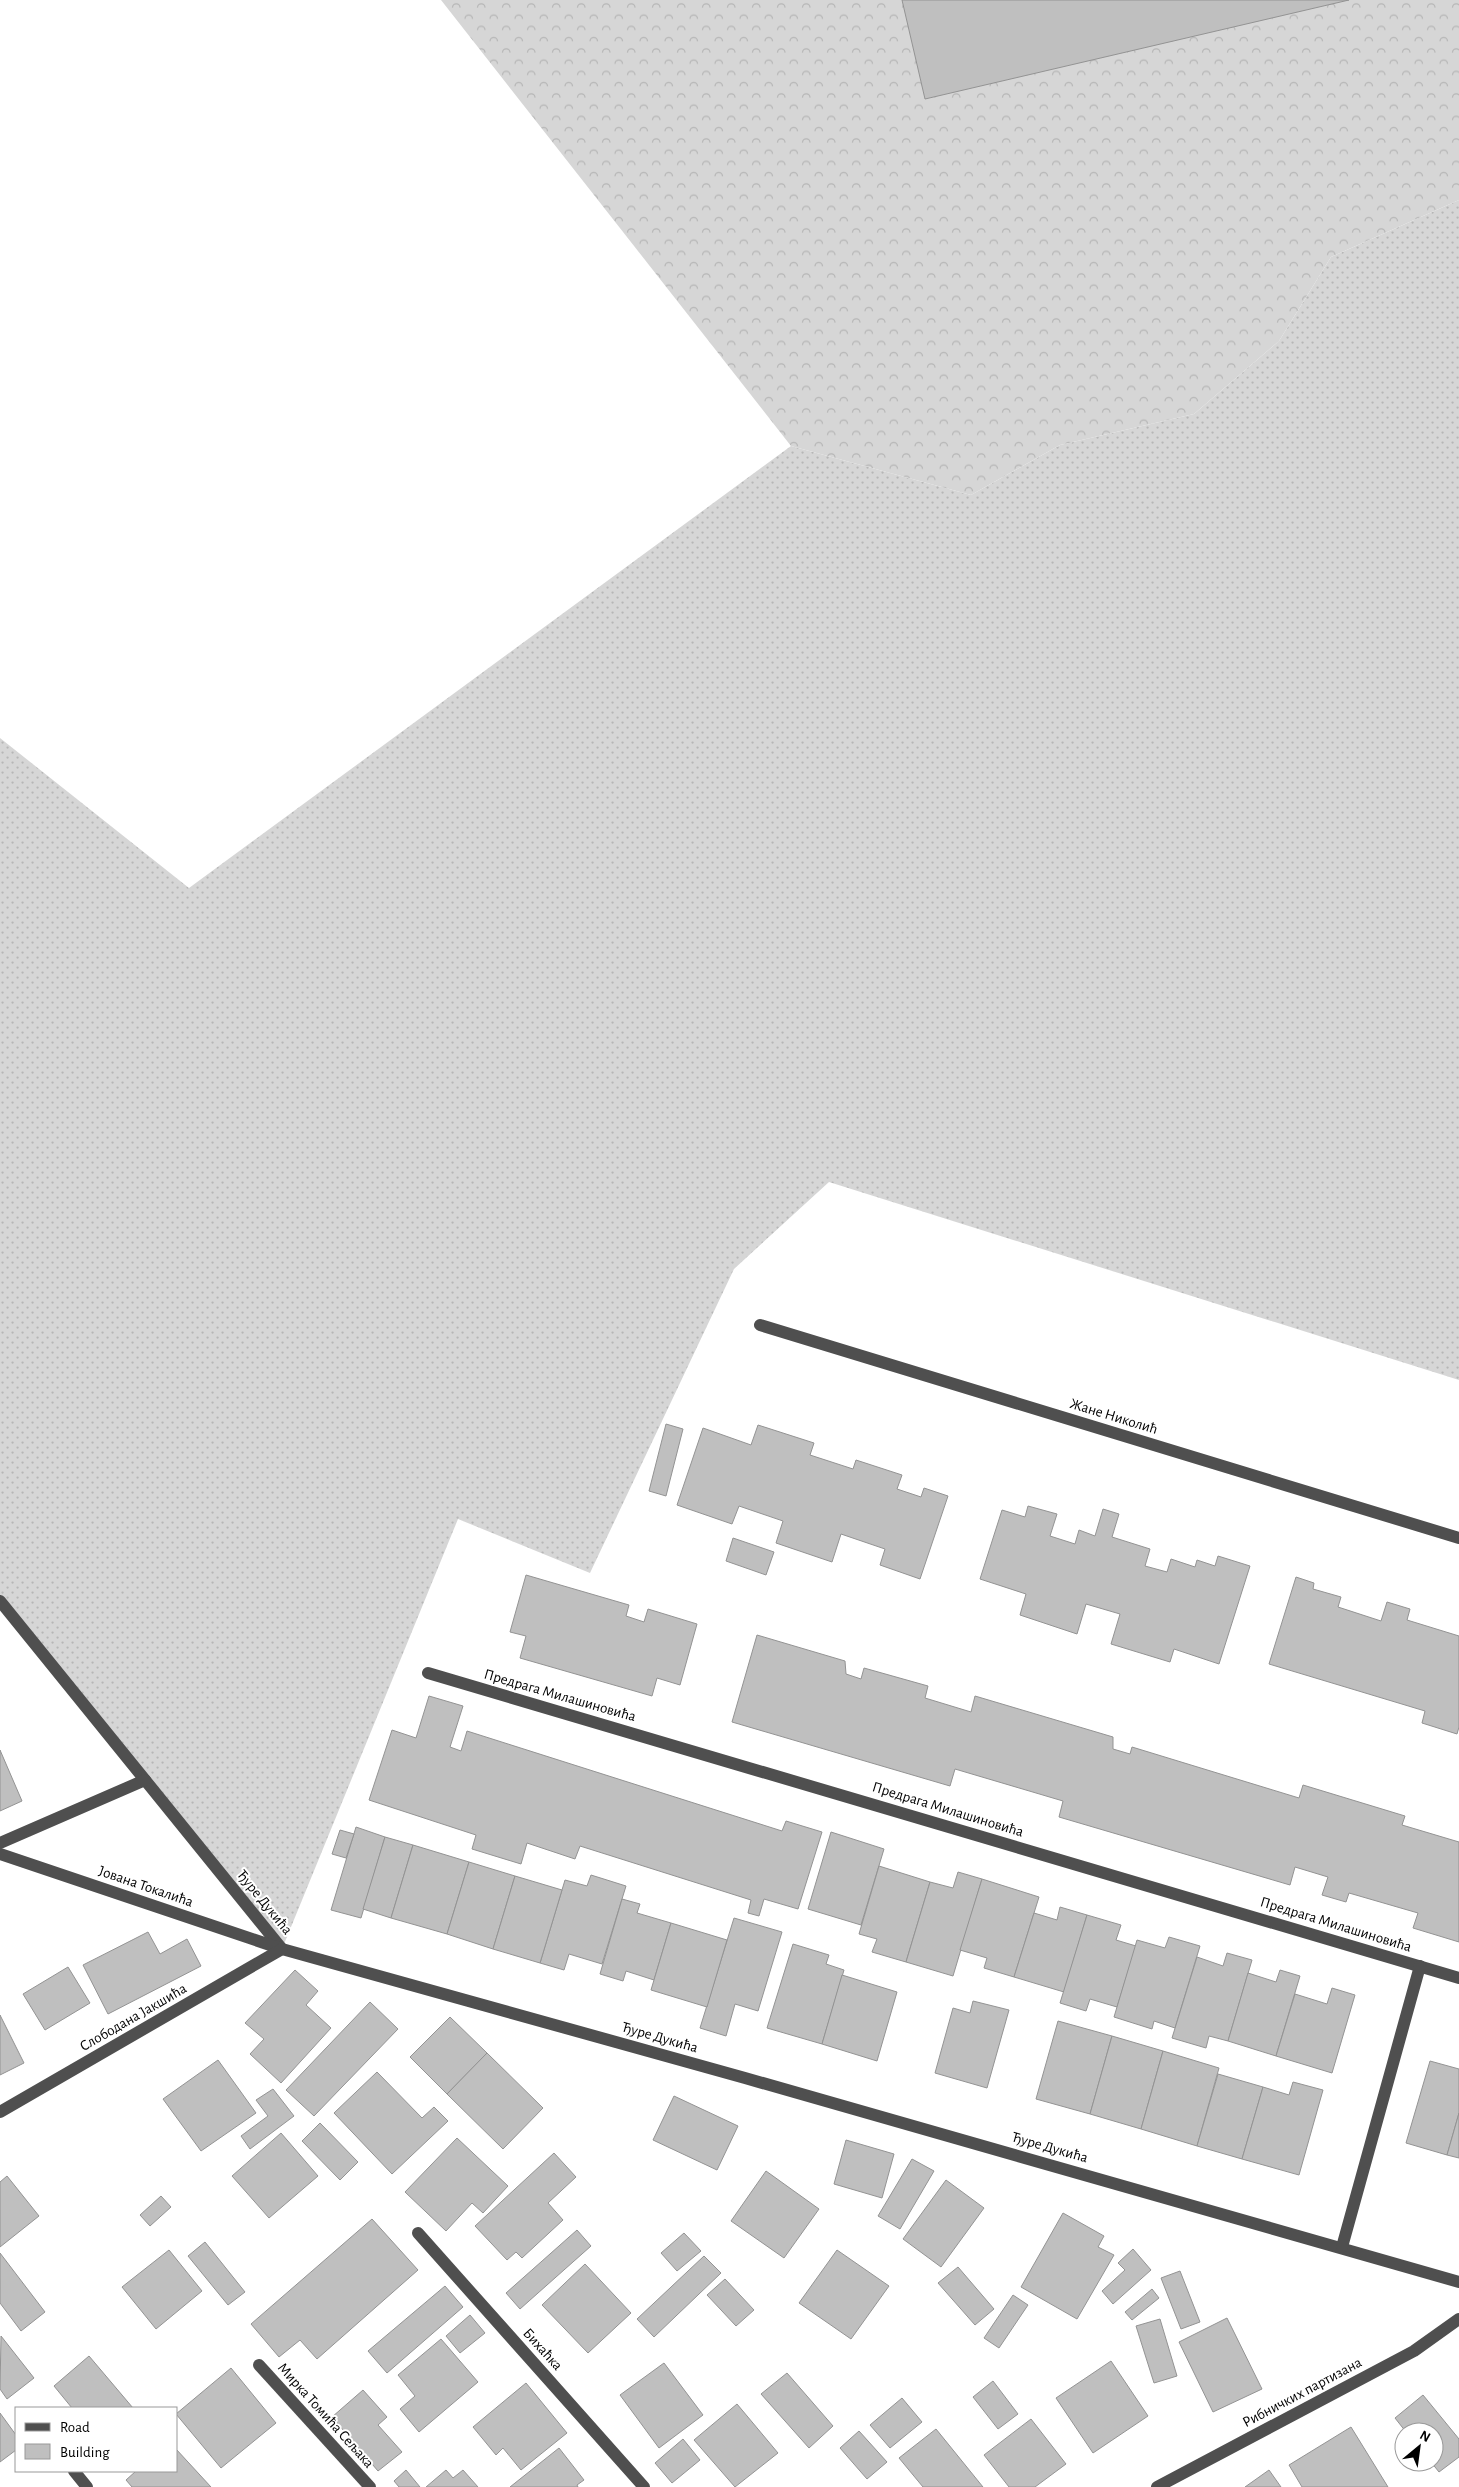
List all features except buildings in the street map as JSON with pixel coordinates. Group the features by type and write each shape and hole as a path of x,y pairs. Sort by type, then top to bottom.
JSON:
{"street":[{"name":"Жане Николић","path":"760,1325 1459,1538"},
{"name":"Ђуре Дукића","path":"0,1602 282,1949 1342,2247 1459,2282"},
{"name":"Предрага Милашиновића","path":"428,1673 1459,1978"},
{"path":"0,1843 145,1780"},
{"name":"Јована Токалића","path":"0,1854 282,1949"},
{"name":"Слободана Јакшића","path":"0,2112 282,1949"},
{"path":"1342,2247 1420,1966"},
{"name":"Бихаћка","path":"418,2233 644,2487"},
{"name":"Рибничких партизана","path":"1157,2487 1414,2351 1459,2319"},
{"name":"Мирка Томића Сељака","path":"259,2365 370,2487"},
{"path":"75,2472 87,2487"}],"green space":[{"path":"441,0 1459,0 1459,200 1331,257 1279,341 1194,414 1060,445 971,495 791,446"},
{"path":"1459,200 1459,1380 829,1182 734,1269 590,1573 458,1519 282,1949 0,1601 0,738 189,888 791,446 971,495 1060,445 1194,414 1279,341 1331,257"}]}
